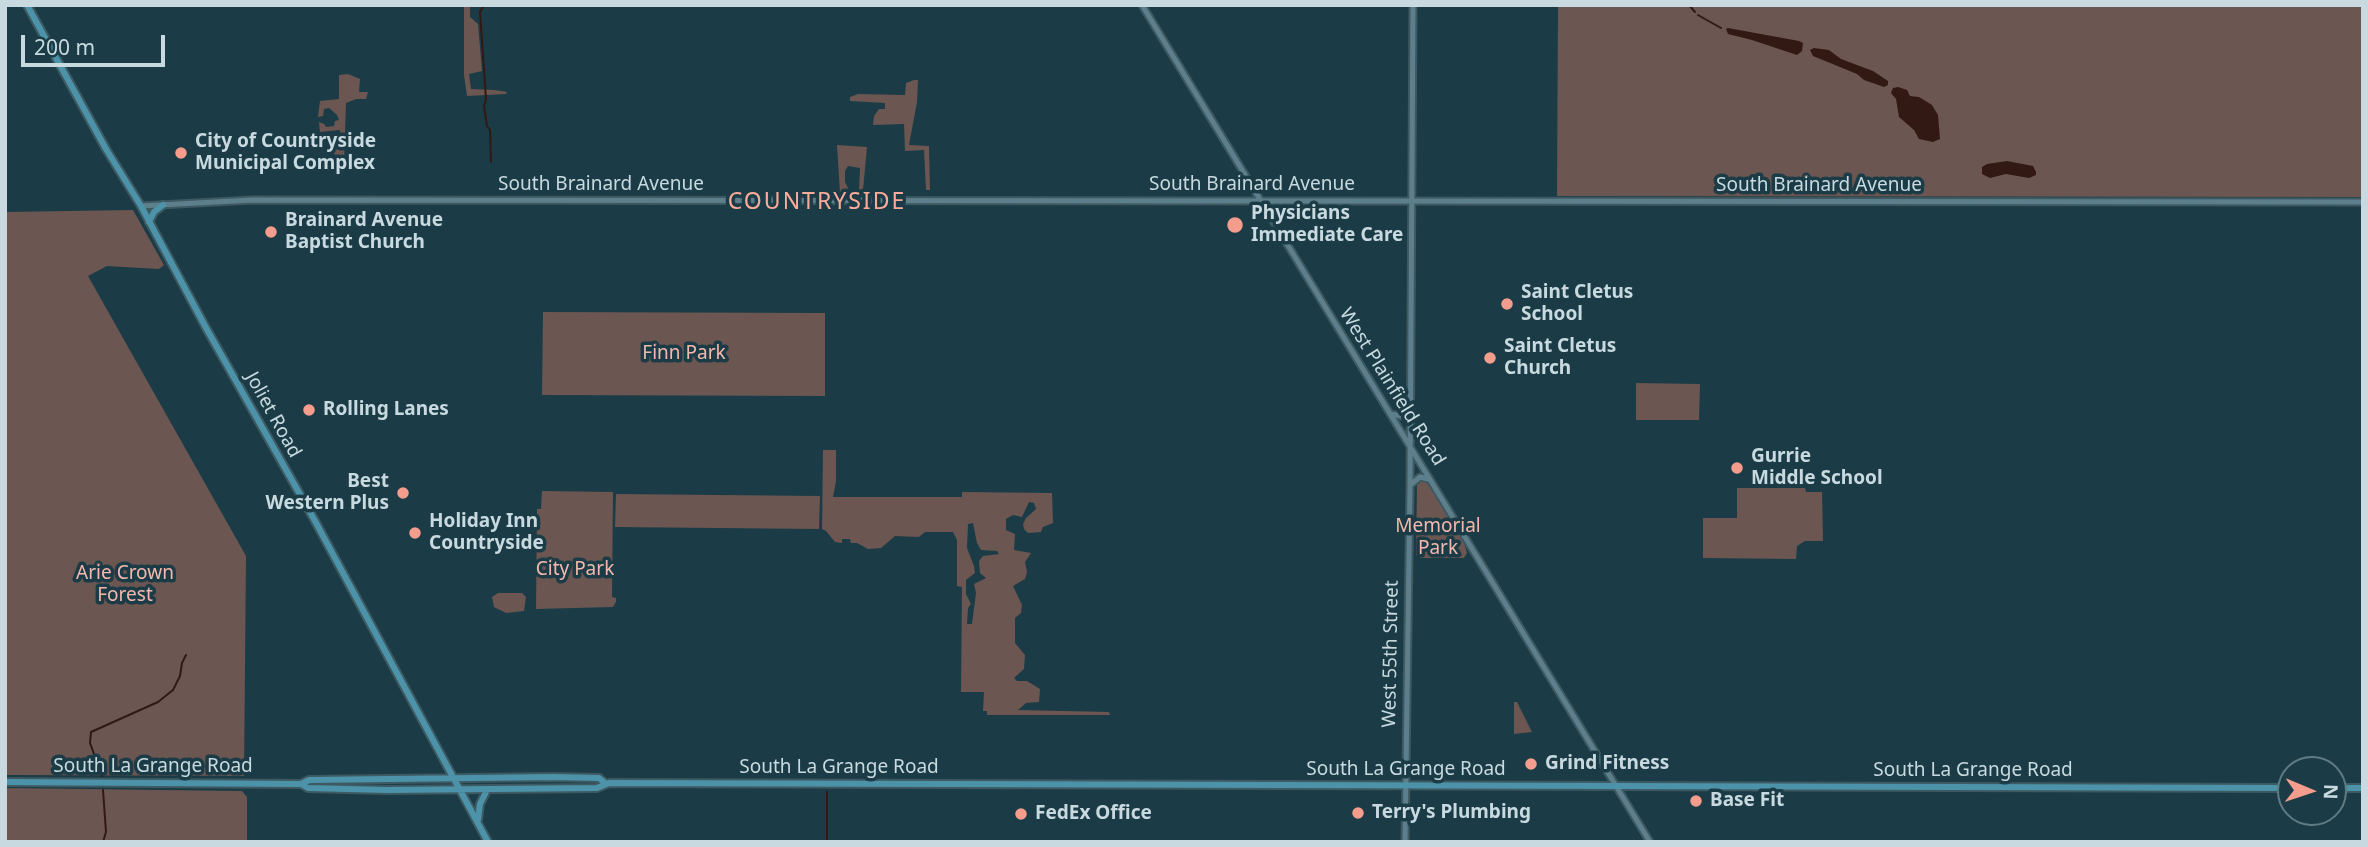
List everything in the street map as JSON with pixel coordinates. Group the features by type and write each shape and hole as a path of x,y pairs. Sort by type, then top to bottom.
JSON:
{"main road":[{"name":"Joliet Road","path":"27,5 315,521 488,842"},
{"path":"149,222 154,212 163,205"},
{"name":"South La Grange Road","path":"5,782 301,784 309,780 599,778 605,783"},
{"name":"South La Grange Road","path":"301,784 308,788 330,789 487,790 597,788 605,783 2277,788"},
{"path":"478,822 480,804 487,790"}],"street":[{"name":"West Plainfield Road","path":"1142,5 1650,842"},
{"name":"West 55th Street","path":"1405,842 1413,5"},
{"name":"South Brainard Avenue","path":"141,206 249,200 2363,202"},
{"path":"1388,414 1402,416 1411,408"},
{"path":"1410,485 1420,477 1430,480"}],"green space":[{"path":"464,5 470,5 470,17 478,24 482,71 469,74 471,89 495,90 507,92 506,94 467,96 464,75"},
{"path":"1558,5 2363,5 2363,197 1557,196"},
{"path":"348,74 360,79 359,92 368,92 366,99 346,103 344,162 333,153 341,142 340,130 320,132 319,122 326,127 334,126 335,121 339,120 337,115 329,108 324,109 323,116 318,117 320,101 339,99 339,75"},
{"path":"918,80 917,102 909,145 929,146 930,190 926,190 924,150 905,151 904,124 873,125 874,116 879,109 885,109 885,103 850,101 850,97 858,94 905,95 906,83"},
{"path":"837,145 867,147 863,190 859,191 860,168 848,166 845,182 850,192 840,193"},
{"name":"Arie Crown Forest","path":"133,210 164,265 159,269 107,266 88,276 246,556 244,776 5,775 5,212"},
{"name":"Finn Park","path":"543,312 825,313 825,396 542,395"},
{"path":"1636,383 1700,384 1699,420 1636,420"},
{"path":"823,450 836,450 833,497 962,497 962,492 1052,493 1053,523 1043,527 1041,532 1028,533 1024,529 1026,518 1036,509 1034,503 1029,502 1022,517 1013,515 1006,519 1006,530 1015,534 1014,550 1031,553 1025,562 1025,579 1013,586 1022,605 1021,613 1015,618 1015,643 1025,655 1024,669 1014,678 1017,681 1027,681 1040,689 1039,702 1026,703 1018,710 1109,712 1110,715 987,715 987,711 983,711 984,692 961,692 962,587 957,586 957,540 953,532 925,532 919,537 895,536 881,548 868,549 851,543 850,539 842,539 842,543 835,542 822,529","holes":["973,523 981,550 997,551 999,554 983,556 979,561 980,573 986,578 974,584 976,593 972,624 967,624 968,608 971,604 966,594 966,580 975,573 967,548 968,524"]},
{"name":"Memorial Park","path":"1423,480 1429,485 1463,539 1467,553 1464,558 1421,558 1416,555 1417,484"},
{"path":"1737,488 1805,488 1806,492 1822,492 1823,541 1805,541 1797,546 1796,559 1703,558 1703,518 1737,518"},
{"name":"City Park","path":"542,491 613,492 612,597 616,598 616,602 613,607 536,609 537,509 541,509"},
{"path":"616,494 820,496 819,529 615,527"},
{"path":"498,593 522,593 526,597 524,611 506,613 494,607 492,597"},
{"path":"1514,702 1517,702 1532,732 1514,734"},
{"path":"5,788 242,791 247,797 247,842 5,842"}],"shaded area":[{"path":"1728,28 1799,41 1803,43 1802,51 1797,55 1728,34"},
{"path":"1810,50 1829,50 1841,59 1873,71 1888,81 1888,85 1884,87 1864,80 1857,74 1813,56"},
{"path":"1893,88 1907,90 1910,96 1919,97 1932,105 1938,115 1940,139 1933,142 1919,139 1914,130 1899,117 1896,99 1891,93"},
{"path":"2007,161 2033,166 2036,175 2029,178 2006,174 1990,178 1982,174 1982,167 1987,164"}],"waterway":[{"path":"484,5 480,12 486,99 484,106 490,130 491,162"},
{"path":"1689,5 1695,12"},
{"path":"1698,15 1721,28"},
{"path":"102,776 90,743 91,732 158,702 173,690 186,655"},
{"path":"103,790 106,832 103,842"},
{"path":"827,792 827,842"}],"place":[{"name":"City of Countryside Municipal Complex","path":"181,153"},
{"name":"Physicians Immediate Care","path":"1235,225"},
{"name":"Brainard Avenue Baptist Church","path":"271,232"},
{"name":"Saint Cletus School","path":"1507,304"},
{"name":"Saint Cletus Church","path":"1490,358"},
{"name":"Rolling Lanes","path":"309,410"},
{"name":"Gurrie Middle School","path":"1737,468"},
{"name":"Best Western Plus","path":"403,493"},
{"name":"Holiday Inn Countryside","path":"415,533"},
{"name":"Grind Fitness","path":"1531,764"},
{"name":"Base Fit","path":"1696,801"},
{"name":"Terry's Plumbing","path":"1358,813"},
{"name":"FedEx Office","path":"1021,814"}],"district":[{"name":"COUNTRYSIDE","path":"817,202"}]}
